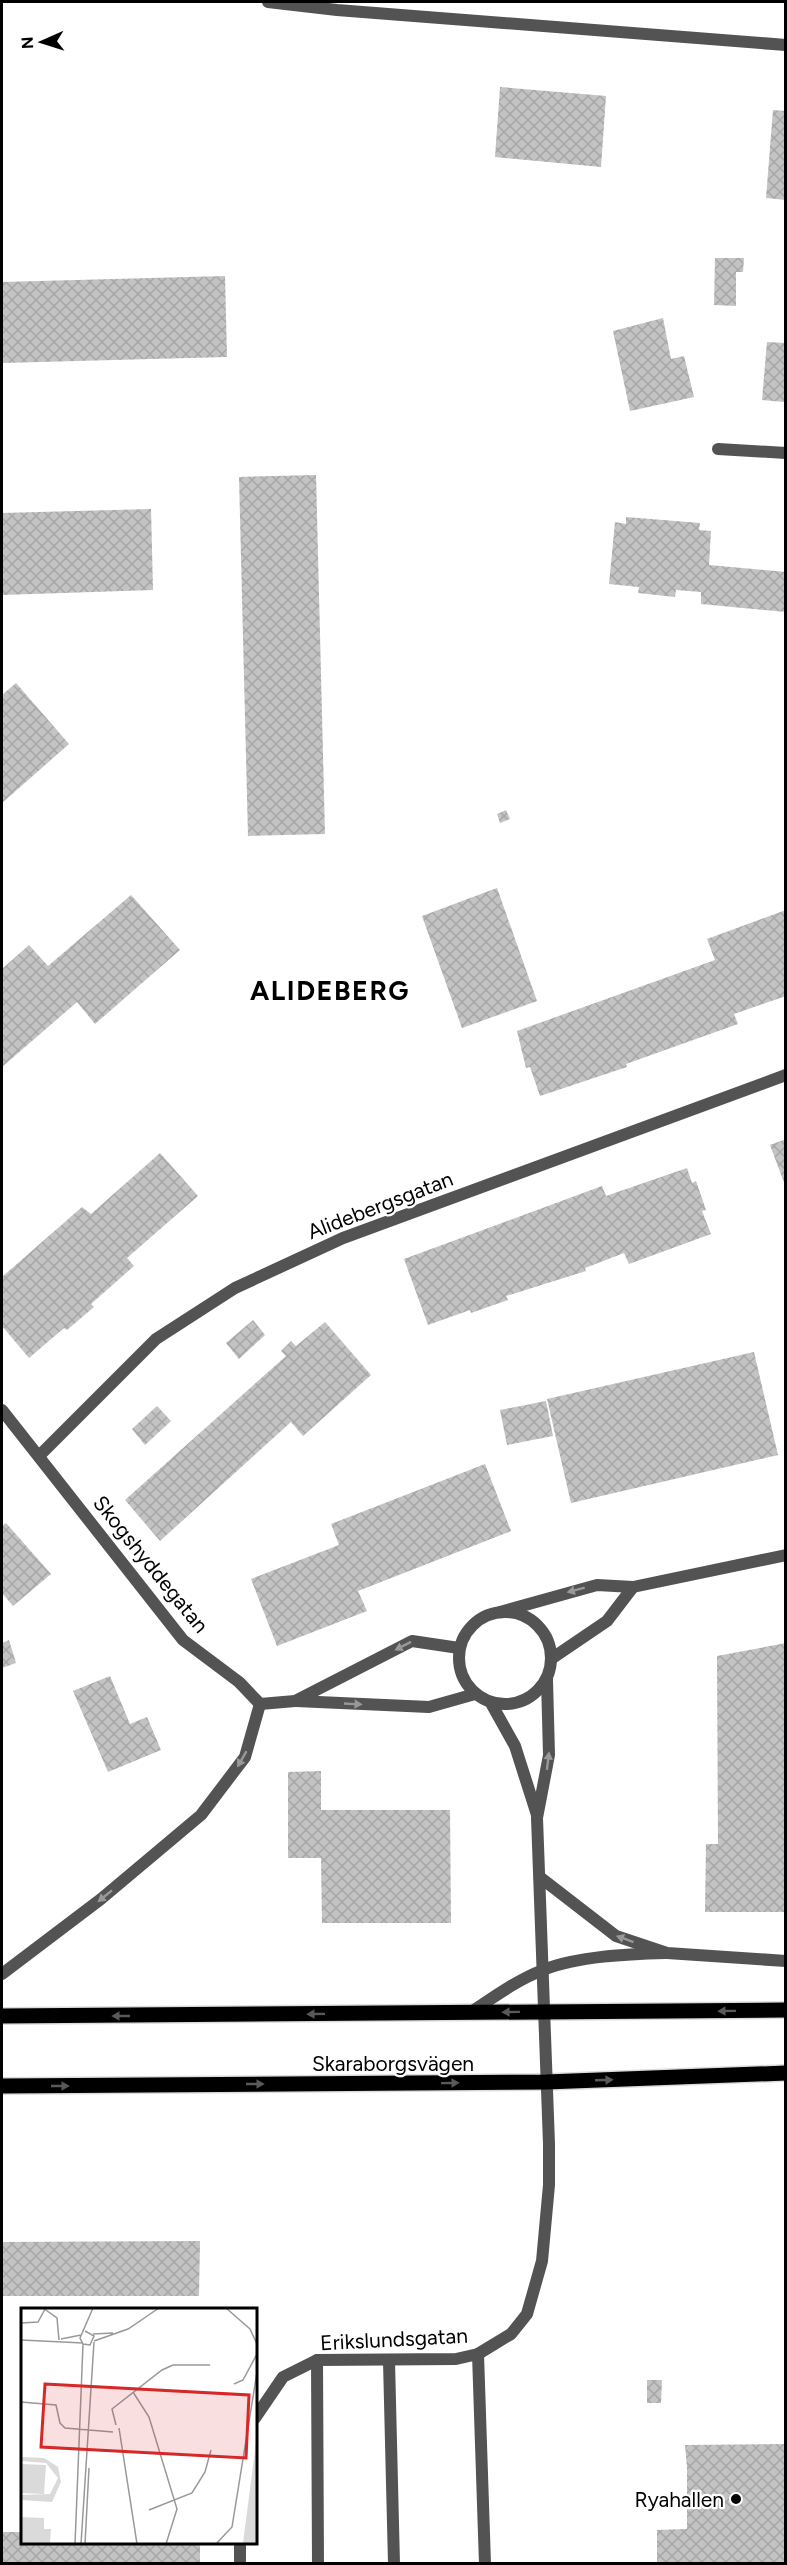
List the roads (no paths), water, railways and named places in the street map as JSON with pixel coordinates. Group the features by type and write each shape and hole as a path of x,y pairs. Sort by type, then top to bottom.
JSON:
{"main road":[{"path":"2,2016 786,2010"},
{"name":"Skaraborgsvägen","path":"2,2086 546,2082 786,2073"}],"street":[{"path":"268,2 338,10 786,45"},
{"path":"718,449 786,453"},
{"name":"Alidebergsgatan","path":"39,1456 156,1339 235,1288 343,1239 786,1075"},
{"name":"Skogshyddegatan","path":"2,1410 183,1640 239,1682 260,1704"},
{"path":"547,1680 537,1693 523,1701 507,1705 491,1703 475,1694 465,1681 459,1665 459,1648 470,1628 478,1620 500,1612 597,1585 633,1587 786,1555"},
{"path":"551,1659 607,1621 633,1587"},
{"path":"500,1612 516,1613 530,1619 542,1630 549,1644 551,1659 547,1680 549,1755 537,1818"},
{"path":"295,1701 412,1641 459,1648"},
{"path":"2,1974 83,1913 201,1815 245,1757 260,1704 295,1701 429,1707 475,1694"},
{"path":"491,1703 515,1746 537,1818"},
{"name":"Erikslundsgatan","path":"256,2417 283,2378 317,2360 456,2359 478,2354 511,2334 527,2314 542,2261 549,2185 541,1878 537,1818"},
{"path":"541,1878 616,1936 668,1953"},
{"path":"471,2012 506,1989 543,1970 615,1957 668,1953 786,1961"},
{"path":"478,2354 485,2564"},
{"path":"317,2360 318,2564"},
{"path":"389,2361 394,2564"},
{"path":"240,2544 240,2564"}],"place":[{"name":"Ryahallen","path":"736,2499"}],"district":[{"name":"ALIDEBERG","path":"330,990"}]}
